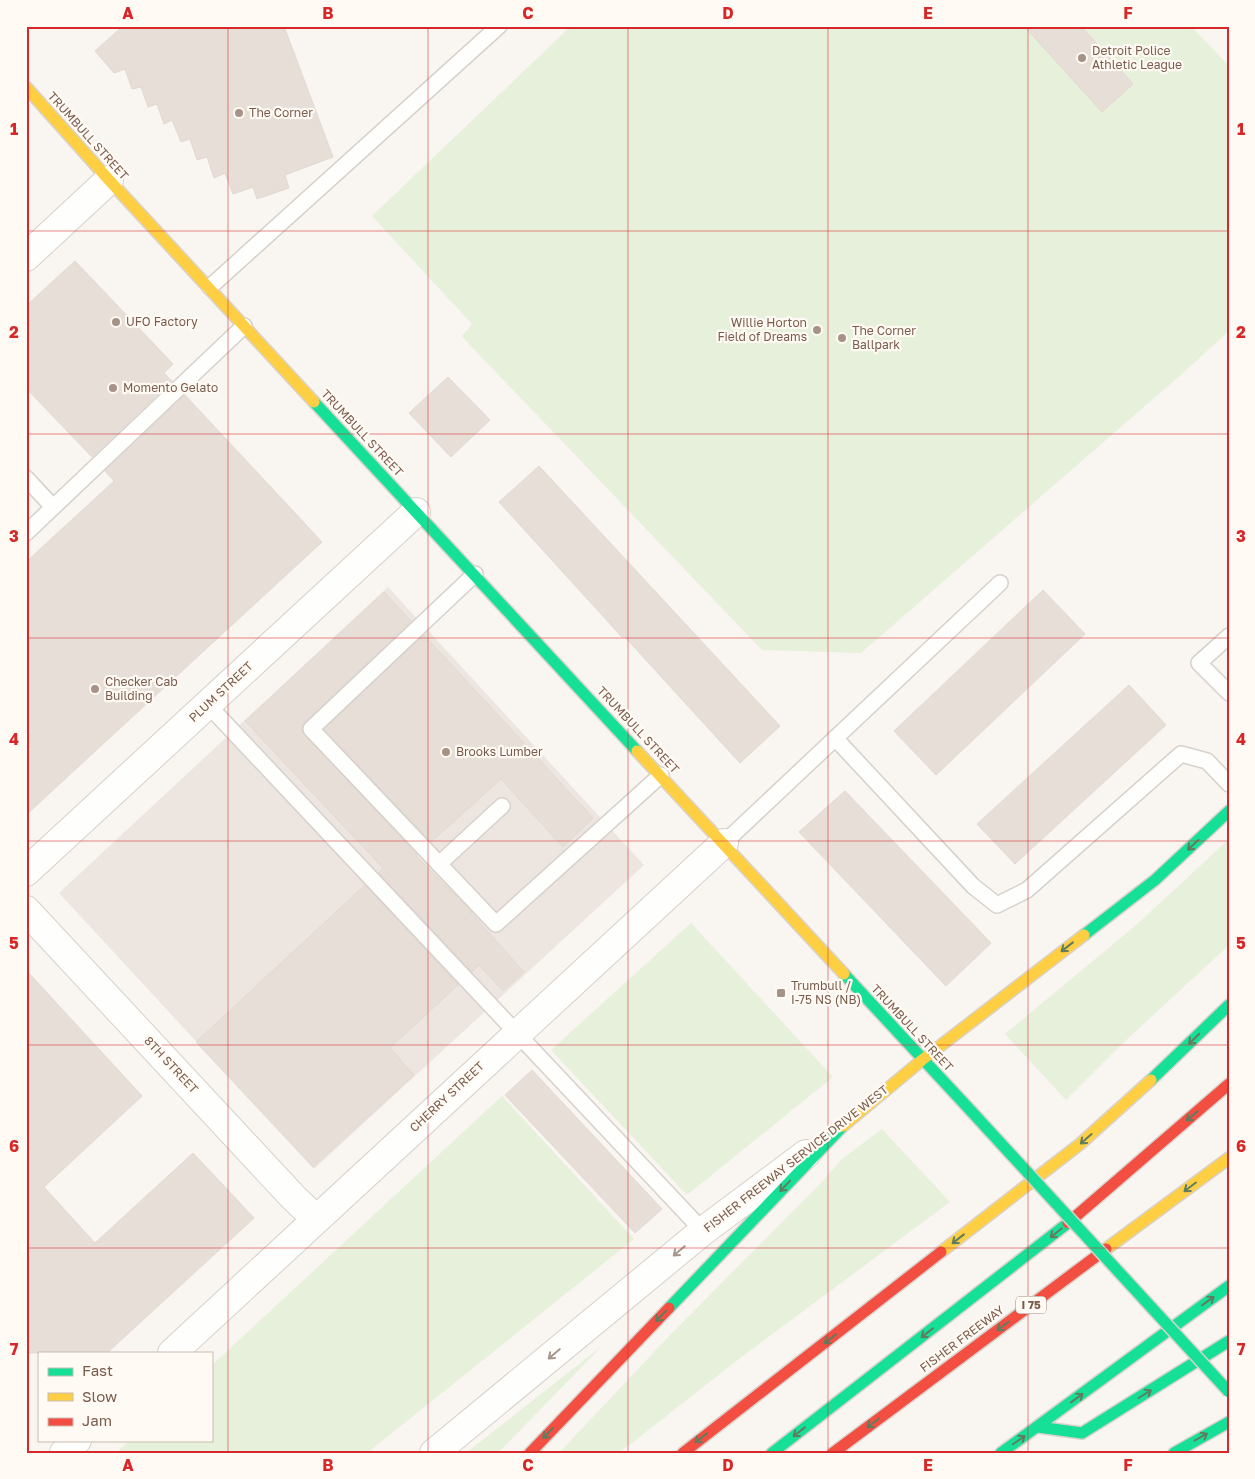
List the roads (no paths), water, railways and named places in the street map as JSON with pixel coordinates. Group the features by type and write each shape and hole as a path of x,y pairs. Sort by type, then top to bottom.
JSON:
{"main road":[{"name":"TRUMBULL STREET","path":"26,87 109,180 724,842 922,1060 1229,1392"},
{"name":"FISHER FREEWAY SERVICE DRIVE WEST","path":"843,1126 922,1060 1155,880 1229,811"},
{"path":"683,1453 1080,1144 1229,1005"},
{"path":"772,1453 1059,1231 1229,1084"},
{"path":"530,1453 843,1126"},
{"name":"FISHER FREEWAY","path":"832,1453 1229,1158"},
{"path":"1001,1453 1229,1286"},
{"path":"1038,1427 1082,1433 1229,1341"},
{"path":"1174,1453 1229,1422"}],"street":[{"path":"26,257 109,180"},
{"name":"PLUM STREET","path":"26,872 416,512"},
{"name":"CHERRY STREET","path":"173,1352 724,842"},
{"name":"8TH STREET","path":"26,910 293,1197 316,1219"},
{"name":"FISHER FREEWAY SERVICE DRIVE WEST","path":"434,1453 703,1231 843,1126"},
{"path":"64,1453 75,1442"}],"lane":[{"path":"210,287 499,26"},
{"path":"26,533 244,326"},
{"path":"26,478 53,507"},
{"path":"475,574 311,729 496,924 661,775"},
{"path":"724,842 1000,583"},
{"path":"1229,636 1199,663 1229,693"},
{"path":"208,704 703,1231"},
{"path":"835,738 973,886 997,905 1027,890 1181,754 1207,761 1229,784"},
{"path":"439,864 502,806"}],"place":[{"name":"Detroit Police Athletic League","path":"1082,58"},
{"name":"The Corner","path":"239,113"},
{"name":"UFO Factory","path":"116,322"},
{"name":"Willie Horton Field of Dreams","path":"817,330"},
{"name":"The Corner Ballpark","path":"842,338"},
{"name":"Momento Gelato","path":"113,388"},
{"name":"Checker Cab Building","path":"95,689"},
{"name":"Brooks Lumber","path":"446,752"},
{"name":"Trumbull / I-75 NS (NB)","path":"781,993"}]}
